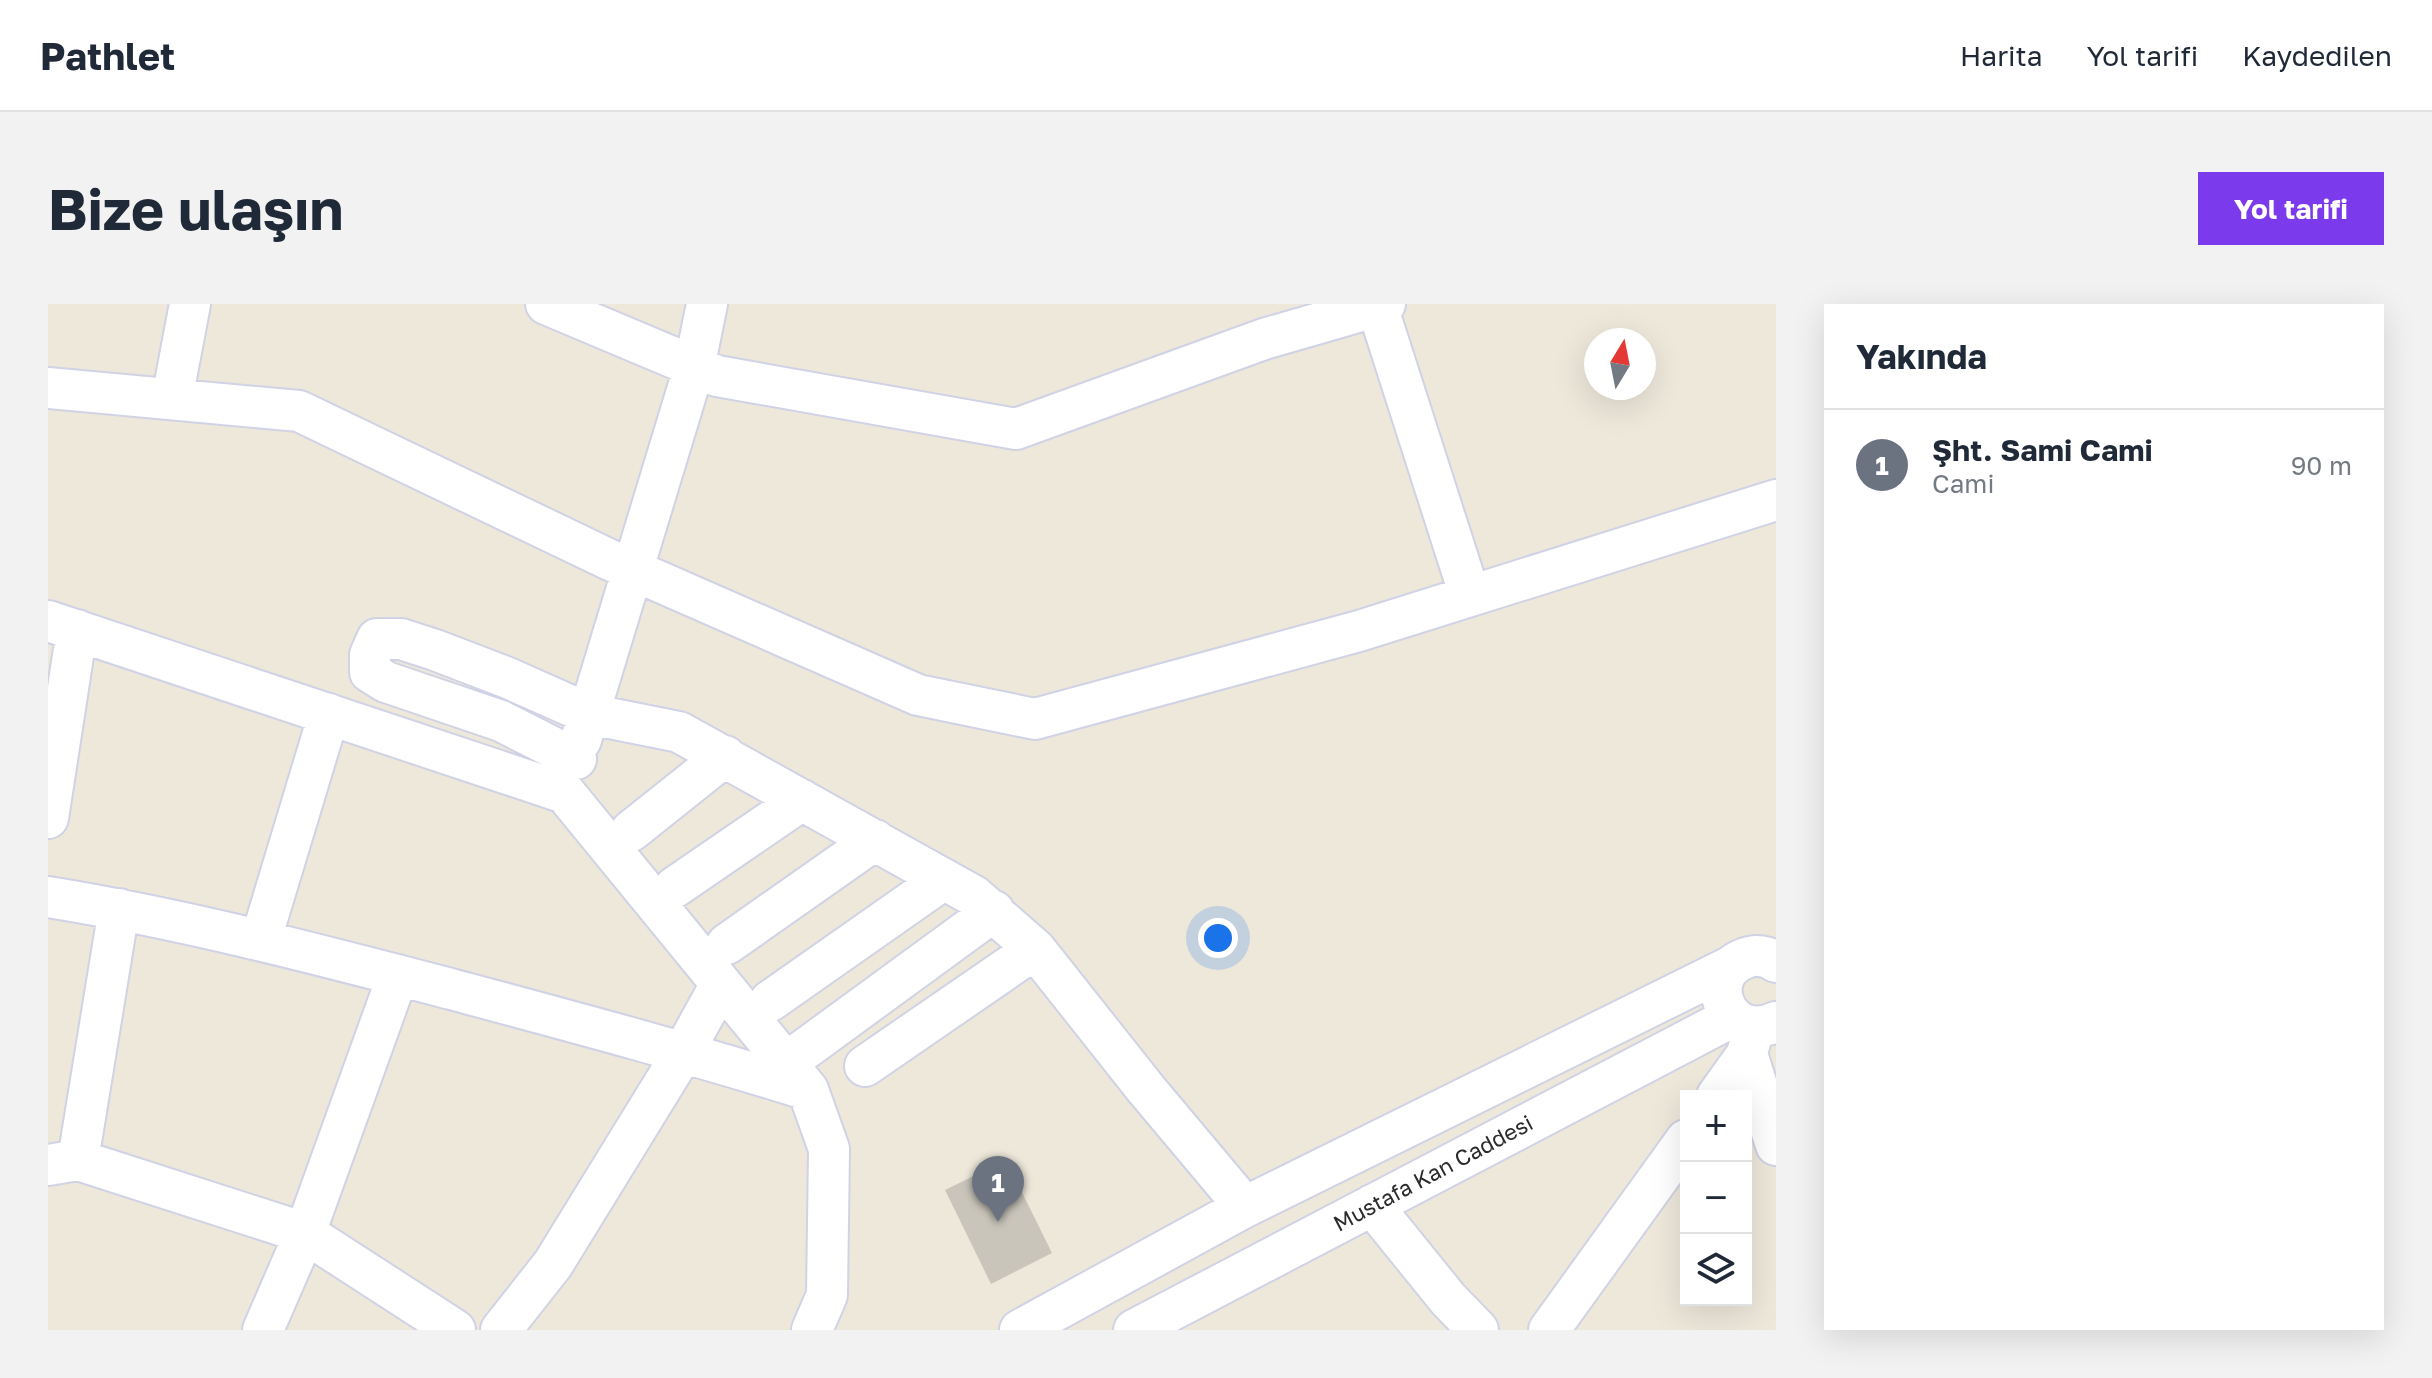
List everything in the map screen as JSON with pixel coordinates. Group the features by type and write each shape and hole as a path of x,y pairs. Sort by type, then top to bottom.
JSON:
{"street":[{"path":"172,399 190,304"},
{"path":"546,304 717,376 1016,429 1264,339 1304,316 1381,305 1470,596"},
{"path":"570,776 694,368 707,304"},
{"path":"48,388 299,411 634,571 918,695 1035,719 1359,631 1776,500"},
{"path":"48,818 62,625 329,714 570,776"},
{"path":"812,1330 827,1295 829,1149 797,1076 721,984 570,776 501,721 386,682 370,672 370,655 377,639 401,639 508,678 589,714 679,732 944,879 994,911 1035,949 1245,1207"},
{"path":"261,939 329,714"},
{"path":"631,831 725,756"},
{"path":"675,887 802,800"},
{"path":"727,944 875,840"},
{"path":"770,1001 944,879"},
{"path":"48,897 261,939 684,1051 797,1076"},
{"path":"119,909 63,1163 305,1233 455,1330"},
{"path":"797,1076 994,911"},
{"path":"865,1066 1035,949"},
{"path":"1020,1330 1245,1207 1748,957 1774,953"},
{"path":"1732,966 1721,986 1725,1008 1752,1030 1776,1145"},
{"path":"263,1330 305,1233 398,975"},
{"path":"501,1330 553,1264 684,1051 721,984"},
{"path":"1720,1090 1752,1030"},
{"name":"Mustafa Kan Caddesi","path":"1147,1327 1372,1205 1752,1030"},
{"path":"1549,1330 1680,1148"},
{"path":"1372,1205 1448,1299 1478,1330"}],"building":[{"path":"1006,1160 1052,1253 991,1284 945,1190"}],"place":[{"name":"Şht. Sami Cami","path":"998,1222"}]}
